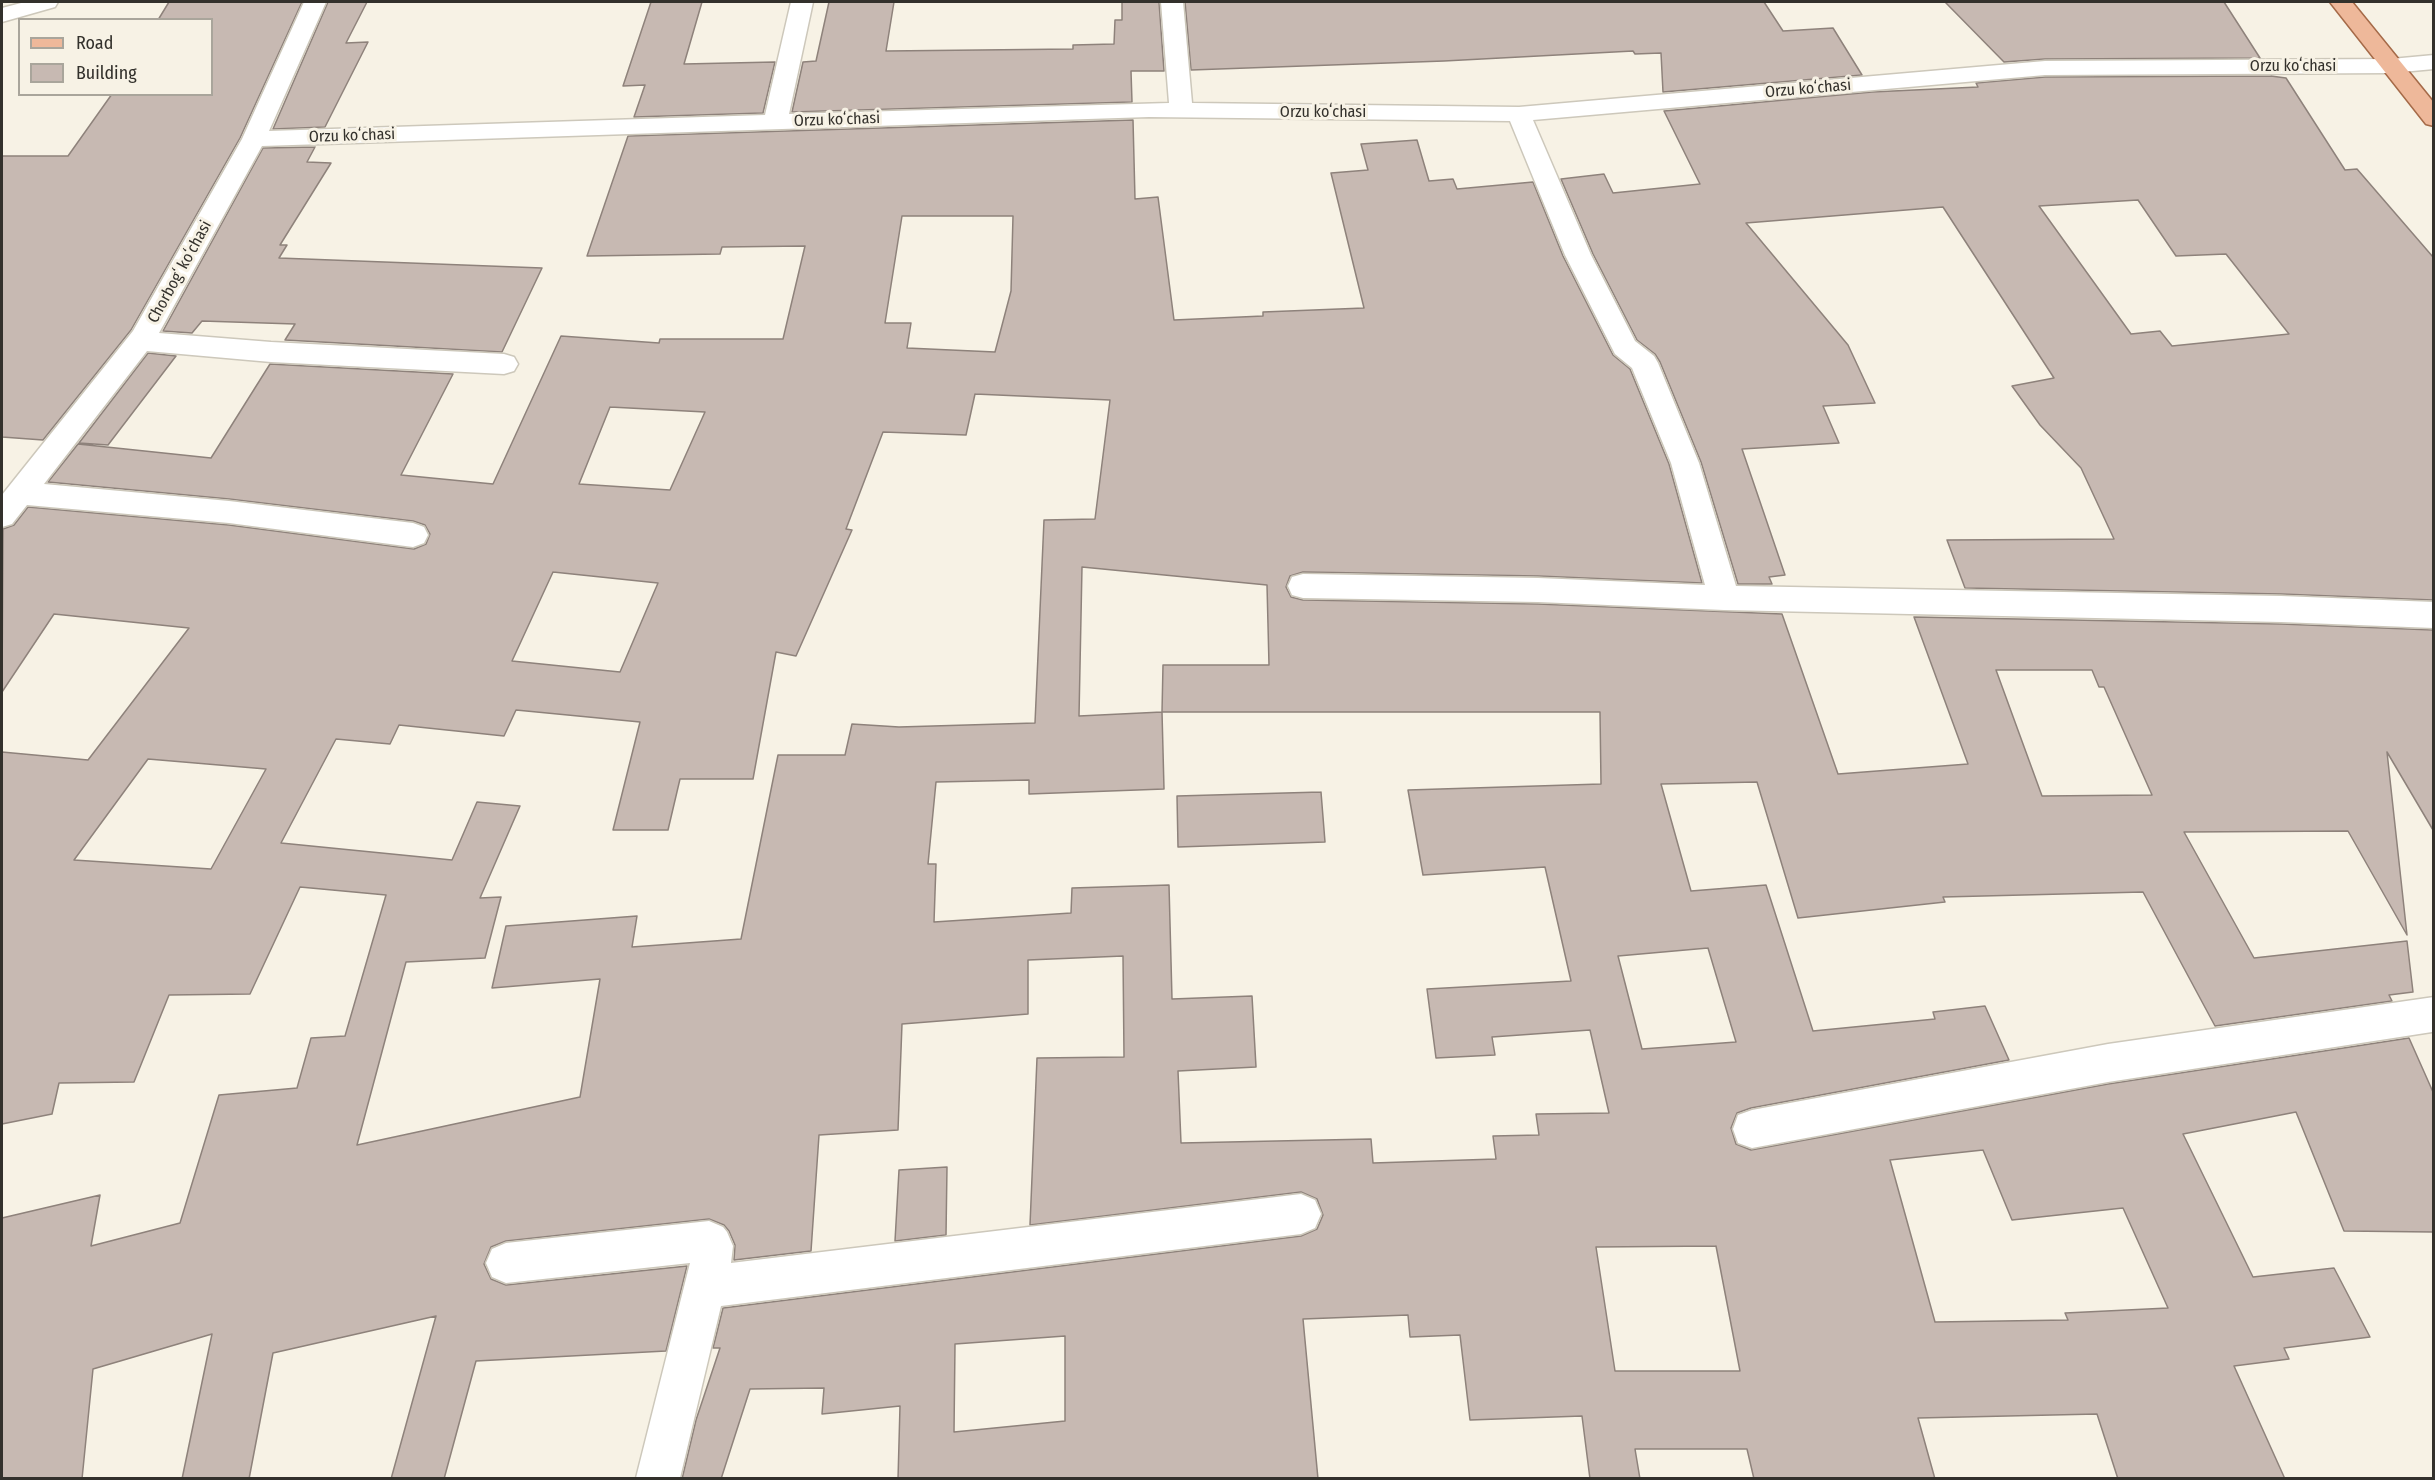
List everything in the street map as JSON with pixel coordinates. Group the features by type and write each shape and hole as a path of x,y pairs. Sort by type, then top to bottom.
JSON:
{"main road":[{"path":"2340,2 2433,119"}],"street":[{"path":"2,15 47,2"},
{"name":"Chorbogʻ koʻchasi","path":"2,516 140,342 254,139 315,2"},
{"path":"775,122 802,2"},
{"path":"1172,2 1181,112"},
{"name":"Orzu koʻchasi","path":"254,139 1149,110 1519,114 2045,68 2391,66 2433,62"},
{"path":"1519,114 1584,265 1625,347 1644,363 1685,463 1724,598"},
{"path":"140,342 271,352 504,364"},
{"path":"19,493 230,512 413,536"},
{"path":"1303,586 1538,590 1724,598 2269,609 2433,615"},
{"path":"1752,1129 2108,1063 2433,1009"},
{"path":"705,1287 1301,1214"},
{"path":"506,1263 709,1241 713,1246 658,1479"}],"building":[{"path":"169,2 302,2 240,138 131,330 43,440 2,437 2,156 68,156 111,96 213,96 213,18 159,18"},
{"path":"328,2 367,2 346,43 368,42 325,127 273,129"},
{"path":"651,2 702,2 684,64 775,62 763,113 634,117 645,85 623,86"},
{"path":"829,2 894,2 886,51 1073,49 1073,45 1114,44 1115,20 1122,20 1122,2 1159,2 1164,71 1131,71 1132,102 792,112 803,62 816,61"},
{"path":"1185,2 1764,2 1783,31 1833,28 1862,75 1663,92 1661,53 1635,54 1633,51 1444,61 1191,70"},
{"path":"1945,2 2224,2 2260,58 2045,59 2004,62"},
{"path":"2271,76 2286,78 2345,170 2357,169 2433,257 2433,600 2281,594 1965,588 1947,540 2114,539 2081,468 2040,425 2012,386 2054,378 1943,207 1746,223 1848,345 1875,403 1823,406 1839,443 1742,449 1785,575 1769,577 1772,584 1738,584 1701,462 1660,362 1655,354 1637,340 1593,254 1561,179 1604,174 1613,193 1700,184 1664,111 1872,92 1978,87 1976,83 2045,77","holes":["2138,200 2176,256 2226,254 2289,334 2172,346 2160,331 2131,334 2039,206"]},
{"path":"1133,120 1135,199 1158,197 1174,320 1263,316 1263,312 1364,308 1331,173 1368,170 1361,144 1417,140 1429,181 1453,179 1457,189 1533,182 1563,256 1613,355 1630,369 1669,464 1702,583 1538,576 1303,572 1290,576 1286,587 1291,597 1303,600 1538,604 1782,614 1838,774 1968,764 1914,617 2281,624 2433,630 2433,830 2387,752 2407,935 2348,831 2184,832 2254,958 2407,941 2413,992 2389,995 2392,1001 2215,1026 2143,892 1943,897 1945,902 1798,918 1757,782 1661,784 1691,891 1766,885 1813,1031 1935,1019 1933,1012 1985,1006 2009,1060 1751,1108 1737,1113 1731,1128 1736,1144 1751,1150 2108,1084 2409,1038 2433,1092 2433,1232 2344,1231 2296,1112 2183,1134 2253,1277 2334,1268 2370,1337 2284,1348 2289,1359 2234,1366 2285,1479 2118,1479 2097,1414 1918,1418 1935,1479 1754,1479 1747,1449 1635,1449 1640,1479 1590,1479 1582,1416 1470,1420 1460,1335 1410,1337 1408,1315 1303,1319 1318,1479 898,1479 900,1406 822,1414 824,1388 750,1389 721,1479 682,1479 696,1420 720,1348 713,1348 723,1308 1301,1236 1317,1229 1323,1215 1317,1199 1301,1192 1030,1225 1037,1058 1124,1057 1123,956 1028,960 1028,1014 902,1024 898,1130 819,1135 811,1251 734,1260 735,1245 729,1231 724,1225 709,1219 506,1241 491,1247 484,1264 491,1279 506,1285 687,1266 666,1351 476,1361 444,1479 391,1479 436,1316 273,1353 249,1479 182,1479 212,1334 93,1369 82,1479 2,1479 2,1218 100,1195 91,1246 180,1223 219,1095 297,1088 311,1038 345,1036 386,895 300,887 250,994 169,995 134,1082 59,1083 52,1114 2,1124 2,752 88,760 189,628 54,614 2,692 3,529 14,525 28,507 229,525 414,549 426,544 430,534 425,525 413,521 229,499 48,482 78,444 211,458 270,364 453,374 401,475 493,484 561,336 659,343 660,339 783,339 805,246 722,247 720,254 587,256 628,136","holes":["902,216 1013,216 1011,291 995,352 907,348 911,323 885,323","975,394 1110,400 1095,519 1044,520 1035,723 899,727 852,724 845,755 778,755 741,939 632,947 637,916 506,926 492,988 600,979 580,1097 357,1145 406,962 485,958 501,897 480,898 520,806 477,802 452,860 281,843 336,739 390,744 399,725 504,736 516,710 640,722 613,830 668,830 680,779 753,779 776,652 796,656 852,530 846,529 883,432 966,435","610,407 705,412 670,490 579,484","1082,567 1267,585 1269,665 1163,665 1162,712 1079,716","553,572 658,583 620,672 512,661","1996,670 2092,670 2099,687 2104,687 2152,795 2042,796","1162,712 1600,712 1601,784 1408,790 1423,875 1545,867 1571,981 1427,989 1436,1058 1495,1055 1492,1037 1590,1030 1609,1113 1536,1114 1539,1135 1493,1136 1496,1159 1373,1163 1371,1139 1181,1143 1178,1071 1256,1067 1252,996 1172,999 1169,885 1072,888 1071,913 934,922 936,864 928,864 936,782 1029,780 1029,794 1164,789","148,759 266,769 211,869 74,860","1708,948 1736,1042 1642,1049 1618,956","1983,1150 2012,1220 2123,1208 2168,1308 2065,1313 2068,1320 1935,1322 1890,1160","1716,1246 1740,1371 1615,1371 1596,1247","1065,1336 1065,1421 954,1432 955,1344"]},
{"path":"315,147 307,162 331,163 280,245 287,245 279,258 542,268 502,352 285,340 295,324 202,321 192,333 163,331 263,148"},
{"path":"148,353 176,356 108,445 79,443"},
{"path":"1321,792 1325,842 1178,847 1177,796"},
{"path":"947,1167 946,1235 895,1241 899,1170"}]}
